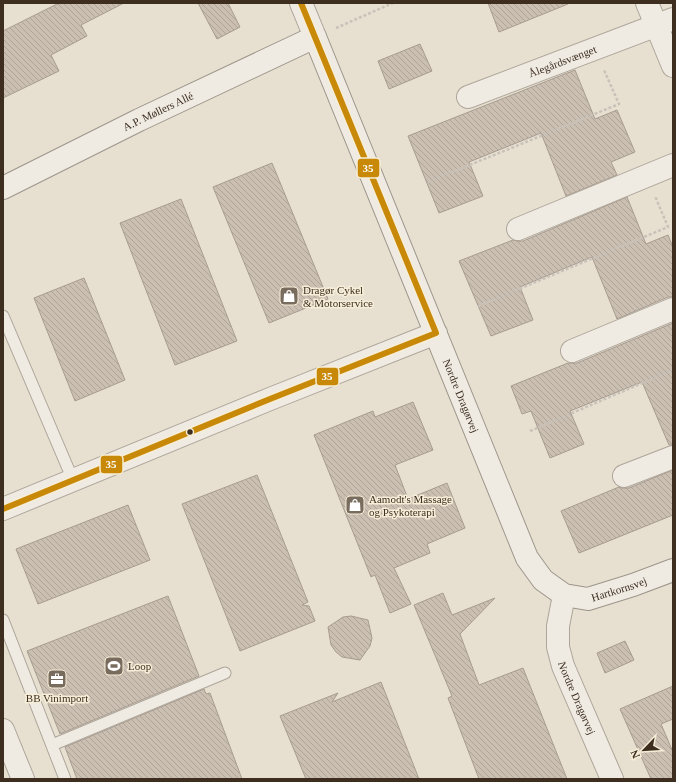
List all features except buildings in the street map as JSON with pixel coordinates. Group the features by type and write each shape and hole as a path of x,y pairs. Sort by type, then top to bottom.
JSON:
{"street":[{"name":"Nordre Dragørvej","path":"301,3 527,558 543,580 564,595 558,626 558,647 561,660 612,779"},
{"path":"647,3 665,22 673,66"},
{"name":"Ålegårdsvænget","path":"468,97 665,22"},
{"name":"A.P. Møllers Allé","path":"3,188 139,120 315,37"},
{"path":"518,229 673,165"},
{"path":"572,351 673,309"},
{"path":"3,509 270,399 436,333"},
{"path":"624,476 673,457"},
{"name":"Hartkornsvej","path":"564,595 588,599 633,585 673,570"},
{"path":"3,730 22,779"}],"lane":[{"path":"3,316 73,480"},
{"path":"3,620 65,779"},
{"path":"52,745 225,674"}],"path":[{"path":"315,37 393,3"},
{"path":"428,182 619,104 596,49"},
{"path":"478,306 668,227 647,176"},
{"path":"530,431 673,370"}],"transit line":[{"name":"35","path":"301,3 436,333"},
{"name":"35","path":"3,509 270,399 436,333"}],"place":[{"name":"Dragør Cykel & Motorservice","path":"289,296"},
{"name":"Aamodt's Massage og Psykoterapi","path":"355,505"},
{"name":"Loop","path":"114,666"},
{"name":"BB Vinimport","path":"57,679"}]}
